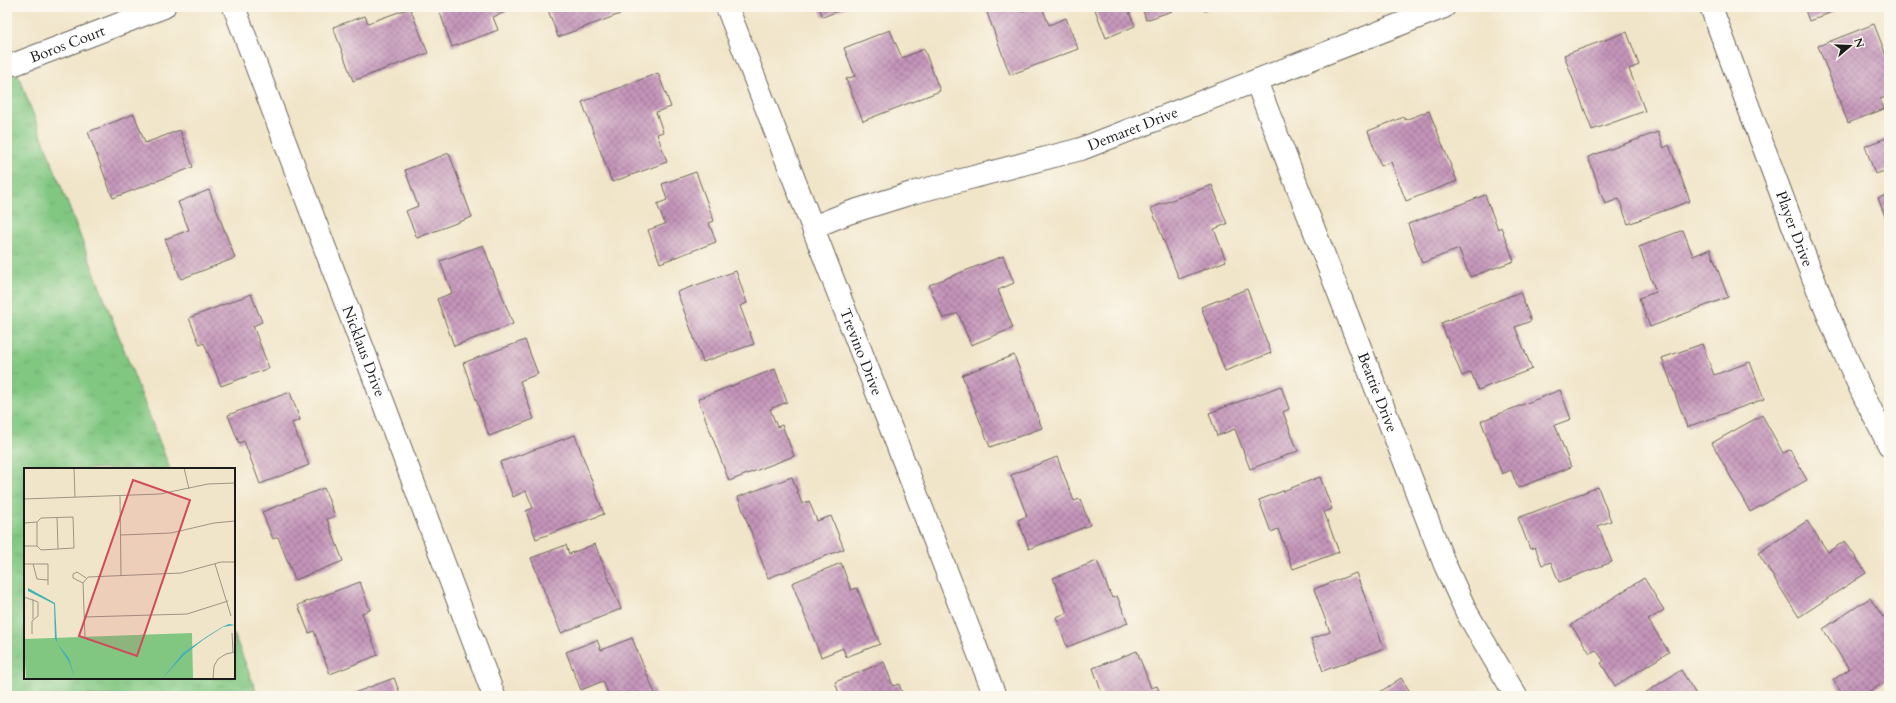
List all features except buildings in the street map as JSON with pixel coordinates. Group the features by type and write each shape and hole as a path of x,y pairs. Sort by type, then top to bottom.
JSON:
{"street":[{"name":"Boros Court","path":"15,64 164,7"},
{"name":"Nicklaus Drive","path":"234,7 494,696"},
{"name":"Trevino Drive","path":"727,7 995,696"},
{"name":"Demaret Drive","path":"813,227 848,213 912,193 1081,149 1444,7"},
{"name":"Player Drive","path":"1711,7 1819,293 1872,415 1889,445"},
{"name":"Beattie Drive","path":"1256,81 1333,274 1445,565 1467,613 1516,696"}],"green space":[{"path":"7,46 170,468 24,468 24,679 235,679 235,637 258,696 7,696"}]}
